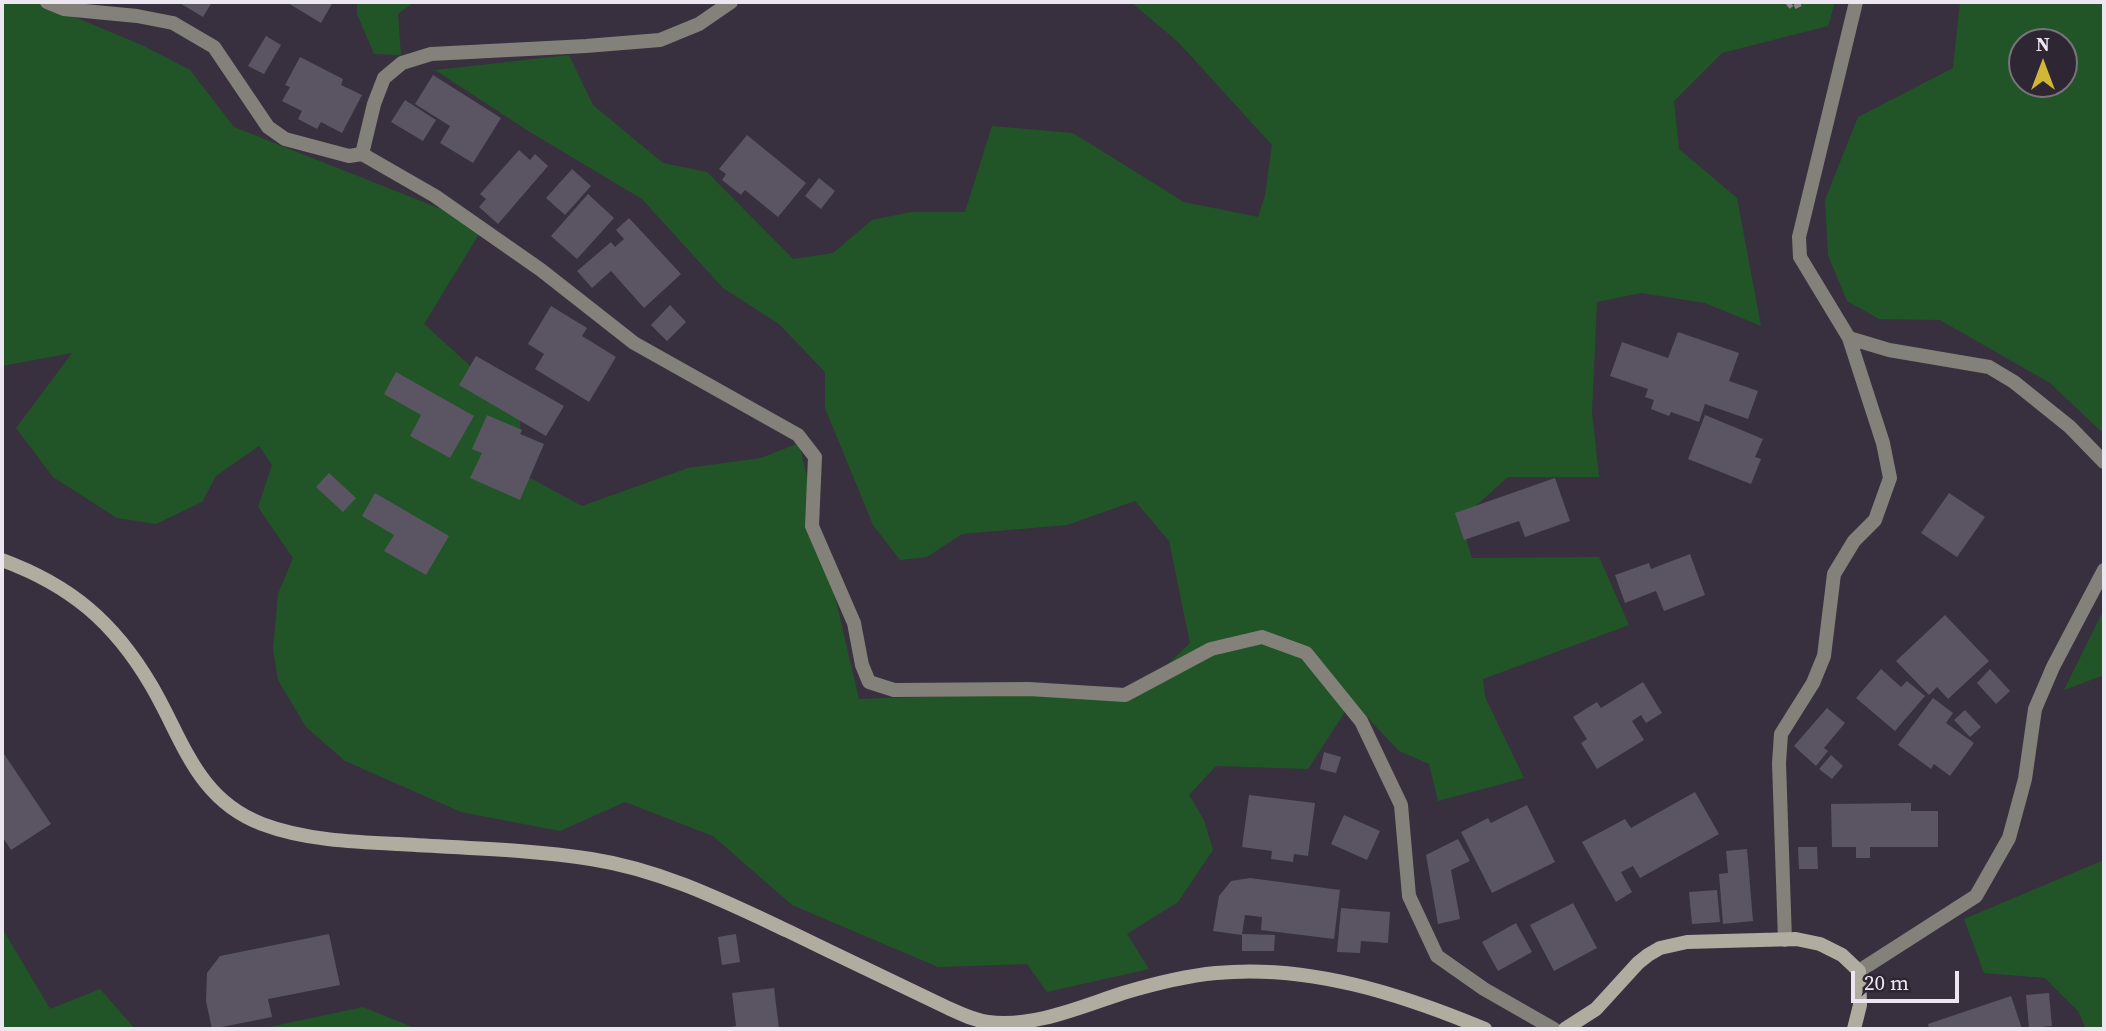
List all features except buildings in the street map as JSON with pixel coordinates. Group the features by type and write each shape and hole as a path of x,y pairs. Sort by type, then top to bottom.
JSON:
{"street":[{"path":"47,2 64,9 137,16 173,23 214,47 268,127 285,139 349,156 362,154 456,210 541,270 634,343 798,435 815,457 812,526 854,624 862,665 869,682 894,690 1029,689 1125,695 1211,649 1262,637 1306,653 1361,721 1401,805 1409,896 1437,957 1484,989 1554,1029"},
{"path":"362,154 374,104 384,78 402,62 431,54 660,40 699,24 731,2"},
{"path":"1785,940 1779,763 1781,734 1813,683 1824,656 1833,574 1854,541 1875,520 1890,478 1883,443 1849,338 1800,257 1799,237 1856,2"},
{"path":"1849,338 1889,350 1989,367 2014,382 2062,420 2104,462"},
{"path":"2,560 52,581 104,621 150,682 196,771 226,804 261,823 308,836 377,843 525,851 591,859 640,869 696,887 948,1008 990,1022 1010,1023 1038,1019 1171,979 1266,971 1325,977 1345,982 1417,1003 1485,1029"},
{"path":"1858,971 1976,896 2009,838 2025,779 2035,709 2053,667 2104,570"},
{"path":"1564,1029 1596,1009 1637,963 1660,948 1687,942 1796,939 1820,944 1842,955 1858,971 1861,982 1860,1005 1854,1029"}],"path":[{"path":"1787,2 1792,8 1805,2"}],"green space":[{"path":"2,2 39,2 144,46 190,70 234,127 484,226 424,324 520,411 521,473 582,506 688,468 761,458 799,443 859,699 1035,693 1131,700 1190,643 1169,541 1135,501 1067,525 962,534 927,557 900,560 873,525 825,408 825,372 779,324 723,288 642,199 530,132 435,70 569,55 593,105 663,163 707,172 793,259 833,253 872,220 911,212 965,212 992,126 1073,133 1184,202 1258,217 1265,196 1272,145 1179,43 1131,2 1835,2 1828,26 1722,53 1674,101 1679,149 1737,198 1761,326 1705,303 1641,293 1597,302 1592,412 1599,477 1508,477 1460,520 1472,558 1599,557 1629,625 1483,679 1485,697 1524,778 1438,801 1429,764 1399,751 1352,701 1308,769 1216,766 1189,795 1204,820 1213,850 1178,902 1127,934 1149,969 1047,992 1027,964 938,967 792,905 713,836 625,802 560,831 461,812 345,761 306,727 278,680 273,649 278,594 293,558 258,507 272,465 259,446 216,476 202,502 156,524 117,518 53,477 16,428 72,353 2,366"},
{"path":"357,2 414,2 398,14 401,55 374,54 357,14"},
{"path":"1960,2 2104,2 2104,434 2050,383 1940,320 1879,319 1847,301 1828,255 1825,200 1858,117 1953,68"},
{"path":"2104,609 2104,675 2064,690"},
{"path":"2104,860 2104,1029 2086,1029 2078,1011 2045,978 1984,973 1964,919"},
{"path":"2,928 50,1009 100,989 135,1029 2,1029"},
{"path":"363,1007 417,1029 260,1029"}]}
